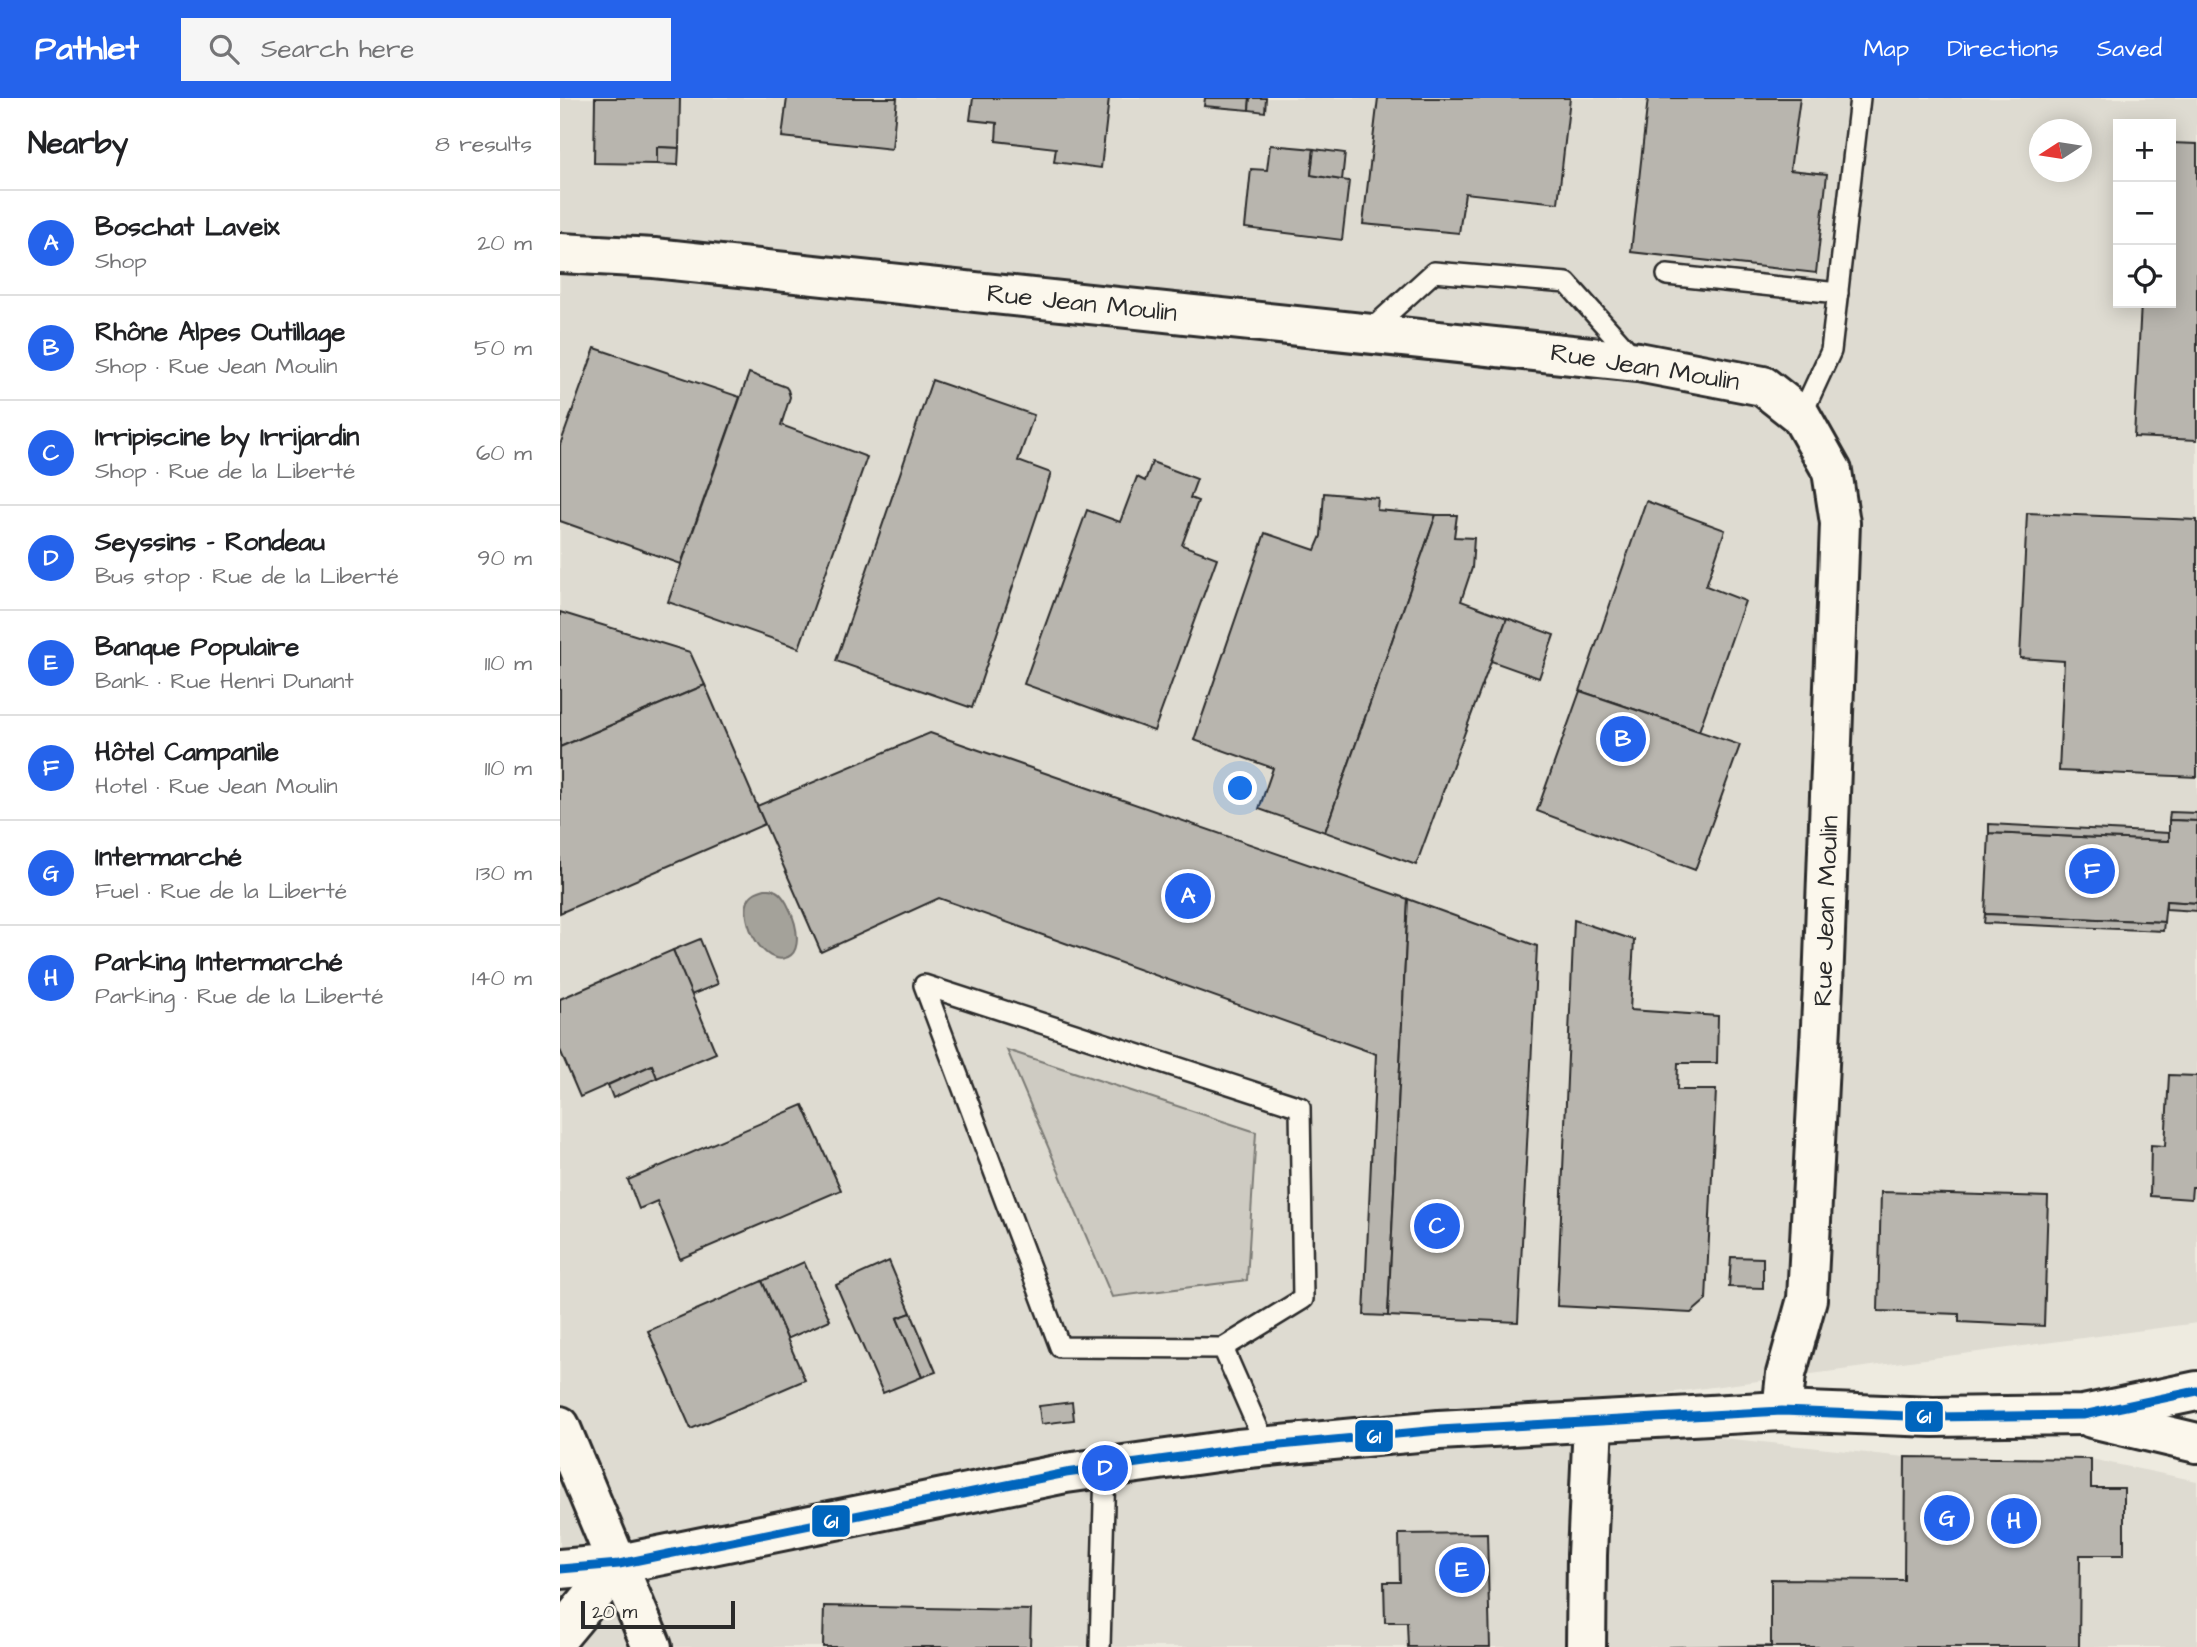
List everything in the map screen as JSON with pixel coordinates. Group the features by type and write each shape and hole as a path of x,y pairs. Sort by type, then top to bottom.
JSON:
{"street":[{"name":"Rue Jean Moulin","path":"560,253 654,258 1638,362 1763,386 1801,416 1832,471 1840,523 1823,986 1807,1299 1786,1374 1782,1410"},
{"path":"560,1569 619,1564 1066,1473 1266,1446 1439,1430 1782,1410 1933,1417 2084,1415 2197,1391"},
{"path":"2084,1415 2197,1443"},
{"path":"1586,1647 1593,1422"},
{"path":"560,1426 652,1647"},
{"path":"560,1635 619,1564"}],"lane":[{"path":"1801,416 1831,351 1860,98"},
{"path":"1367,333 1434,272 1567,283 1638,362"},
{"path":"1667,275 1838,293"},
{"path":"924,985 1300,1107 1303,1299 1223,1348 1059,1347 924,985"},
{"path":"1223,1348 1266,1446"},
{"path":"1100,1647 1105,1468"}],"shaded area":[{"path":"560,98 2197,98 2197,1323 1501,1415 1905,1457 2091,1459 2197,1481 2197,1647 560,1647"},
{"path":"765,889 773,889 781,895 795,923 797,944 788,957 779,959 762,949 747,919 749,898"},
{"path":"1007,1050 1256,1132 1247,1280 1112,1297"}],"building":[{"path":"595,98 680,98 679,148 657,147 657,164 594,163"},
{"path":"787,98 897,98 892,149 782,137"},
{"path":"973,98 1109,98 1101,168 1054,162 1056,148 996,141 997,123 970,120"},
{"path":"1205,98 1250,98 1249,110 1204,106"},
{"path":"1250,98 1266,98 1265,112 1249,110"},
{"path":"1378,98 1570,98 1558,203 1465,193 1459,233 1363,224"},
{"path":"1648,98 1800,98 1790,170 1827,174 1816,273 1631,252"},
{"path":"2176,143 2197,144 2197,440 2134,437 2141,308 2176,308"},
{"path":"1270,145 1314,149 1311,175 1349,181 1342,240 1245,228 1251,169 1267,170"},
{"path":"657,147 679,148 678,165 657,164"},
{"path":"1314,149 1345,153 1342,180 1311,175"},
{"path":"595,348 740,397 681,564 560,521 560,445"},
{"path":"749,373 788,390 790,397 781,425 867,457 799,648 668,602"},
{"path":"932,380 1034,415 1018,461 1051,473 972,708 836,661"},
{"path":"1152,462 1197,479 1190,498 1198,501 1182,545 1217,558 1154,731 1024,684 1087,510 1120,522 1137,477 1145,481"},
{"path":"1324,493 1378,498 1377,510 1436,515 1325,832 1259,809 1273,768 1194,740 1265,533 1315,550 1321,536"},
{"path":"1646,501 1725,530 1706,586 1745,601 1699,731 1580,691"},
{"path":"2027,513 2197,520 2197,777 2059,771 2064,661 2020,658"},
{"path":"1436,515 1457,515 1454,537 1474,538 1472,568 1461,601 1507,618 1416,865 1325,832"},
{"path":"560,612 690,652 705,685 560,747"},
{"path":"1507,618 1554,635 1539,678 1491,661"},
{"path":"705,685 765,824 560,913 560,747"},
{"path":"1580,691 1740,745 1695,870 1537,811"},
{"path":"930,733 1408,899 1388,1316 1364,1315 1376,1054 939,898 821,952 757,806"},
{"path":"2170,812 2197,813 2197,821 2169,820"},
{"path":"2169,820 2197,821 2197,903 2166,901 2164,922 1985,914 1989,833 2169,841"},
{"path":"1989,824 2169,833 2169,841 1989,833"},
{"path":"1408,899 1537,946 1518,1322 1388,1316"},
{"path":"2166,901 2197,903 2197,911 2166,909"},
{"path":"1985,914 2164,922 2163,931 1984,923"},
{"path":"1574,920 1634,940 1630,1010 1718,1016 1717,1063 1678,1063 1677,1090 1716,1090 1706,1300 1691,1313 1557,1306"},
{"path":"700,939 718,984 691,995 673,950"},
{"path":"673,950 716,1053 657,1078 652,1065 580,1097 560,1050 560,999"},
{"path":"652,1065 657,1078 613,1098 608,1085"},
{"path":"2169,1075 2197,1076 2197,1187 2192,1187 2191,1199 2150,1196 2151,1145 2165,1146"},
{"path":"803,1105 841,1190 680,1259 657,1201 639,1209 628,1180"},
{"path":"1881,1192 2048,1197 2044,1326 1959,1322 1959,1314 1878,1311"},
{"path":"1731,1257 1763,1258 1763,1288 1729,1287"},
{"path":"889,1261 911,1313 897,1318 922,1377 883,1393 836,1285"},
{"path":"804,1262 830,1320 787,1339 762,1281"},
{"path":"762,1281 805,1380 691,1429 648,1331"},
{"path":"911,1313 936,1372 922,1377 897,1318"},
{"path":"1072,1402 1074,1420 1041,1424 1039,1406"},
{"path":"1905,1457 2091,1459 2091,1488 2124,1488 2124,1555 2080,1555 2079,1647 1668,1647 1771,1646 1771,1579 1904,1580"},
{"path":"1487,1533 1490,1647 1408,1647 1407,1622 1385,1622 1384,1582 1400,1582 1399,1534"},
{"path":"824,1606 1031,1610 1030,1647 823,1647"}],"transit line":[{"name":"61","path":"560,1569 619,1564 1066,1473 1238,1449 1439,1430 1782,1411 1933,1417 2083,1415 2197,1391"}],"place":[{"name":"Rhône Alpes Outillage","path":"1623,739"},
{"name":"Hôtel Campanile","path":"2092,871"},
{"name":"Boschat Laveix","path":"1188,896"},
{"name":"Irripiscine by Irrijardin","path":"1437,1226"},
{"name":"Seyssins - Rondeau","path":"1105,1468"},
{"name":"Intermarché","path":"1947,1518"},
{"name":"Parking Intermarché","path":"2014,1521"},
{"name":"Banque Populaire","path":"1462,1570"}]}
